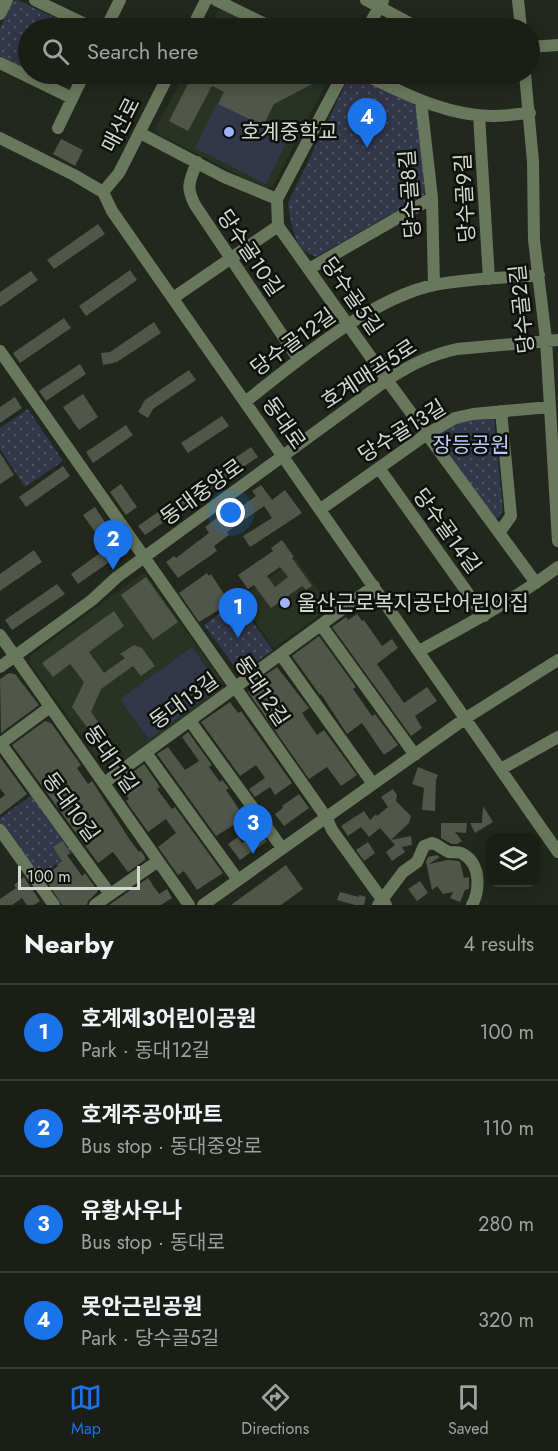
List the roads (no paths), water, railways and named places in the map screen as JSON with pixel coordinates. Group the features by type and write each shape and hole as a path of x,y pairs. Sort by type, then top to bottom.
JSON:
{"street":[{"path":"0,14 7,0"},
{"path":"35,0 72,18"},
{"path":"111,18 120,0"},
{"path":"197,18 206,0"},
{"path":"216,0 253,18"},
{"path":"366,0 381,3 404,18"},
{"path":"518,0 519,18"},
{"path":"373,18 381,3"},
{"path":"540,46 558,45"},
{"path":"0,63 18,72"},
{"path":"43,84 72,98"},
{"path":"58,128 79,84"},
{"name":"매산로","path":"103,192 119,173 164,84"},
{"path":"173,298 278,226 277,199 338,84"},
{"path":"384,84 421,101 479,115 530,113"},
{"name":"당수골2길","path":"526,84 533,162 532,210 539,275 552,340 550,407 558,541"},
{"name":"당수골8길","path":"421,101 432,198 434,285"},
{"name":"당수골9길","path":"479,115 489,279"},
{"path":"140,133 224,177 277,199"},
{"path":"0,138 103,192"},
{"name":"당수골10길","path":"197,162 188,186 189,193 299,360"},
{"name":"동대로","path":"103,192 112,210 558,852"},
{"path":"309,269 432,198"},
{"name":"당수골5길","path":"278,226 387,380 536,583"},
{"name":"당수골12길","path":"245,402 299,360 385,304 434,285 539,275"},
{"name":"호계매곡5로","path":"283,457 412,364 441,352 457,349 552,340"},
{"name":"동대12길","path":"0,351 143,559 326,817 332,830 382,903"},
{"name":"당수골13길","path":"321,509 427,434 455,418 550,407"},
{"path":"499,533 511,516 501,411"},
{"name":"동대중앙로","path":"0,667 92,600 117,577 283,457"},
{"name":"당수골14길","path":"379,468 484,616"},
{"path":"419,651 484,616 558,567"},
{"name":"동대13길","path":"104,783 374,586"},
{"path":"321,625 415,754"},
{"name":"동대11길","path":"0,635 189,905"},
{"path":"281,655 373,784"},
{"path":"203,905 466,718 558,660"},
{"path":"1,744 50,707"},
{"path":"190,721 282,848"},
{"path":"501,769 557,739"},
{"name":"동대10길","path":"1,744 110,894"},
{"path":"146,753 238,880"},
{"path":"0,830 54,905"},
{"path":"382,903 403,872 417,862 424,846 432,843 449,852 464,854 469,860 478,882 478,890 472,905"},
{"path":"95,905 158,861"}],"place":[{"name":"호계중학교","path":"229,132"},
{"name":"못안근린공원","path":"367,148"},
{"name":"호계주공아파트","path":"113,570"},
{"name":"울산근로복지공단어린이집","path":"285,603"},
{"name":"호계제3어린이공원","path":"238,638"},
{"name":"유황사우나","path":"253,854"}],"park label":[{"name":"장등공원","path":"471,445"}]}
